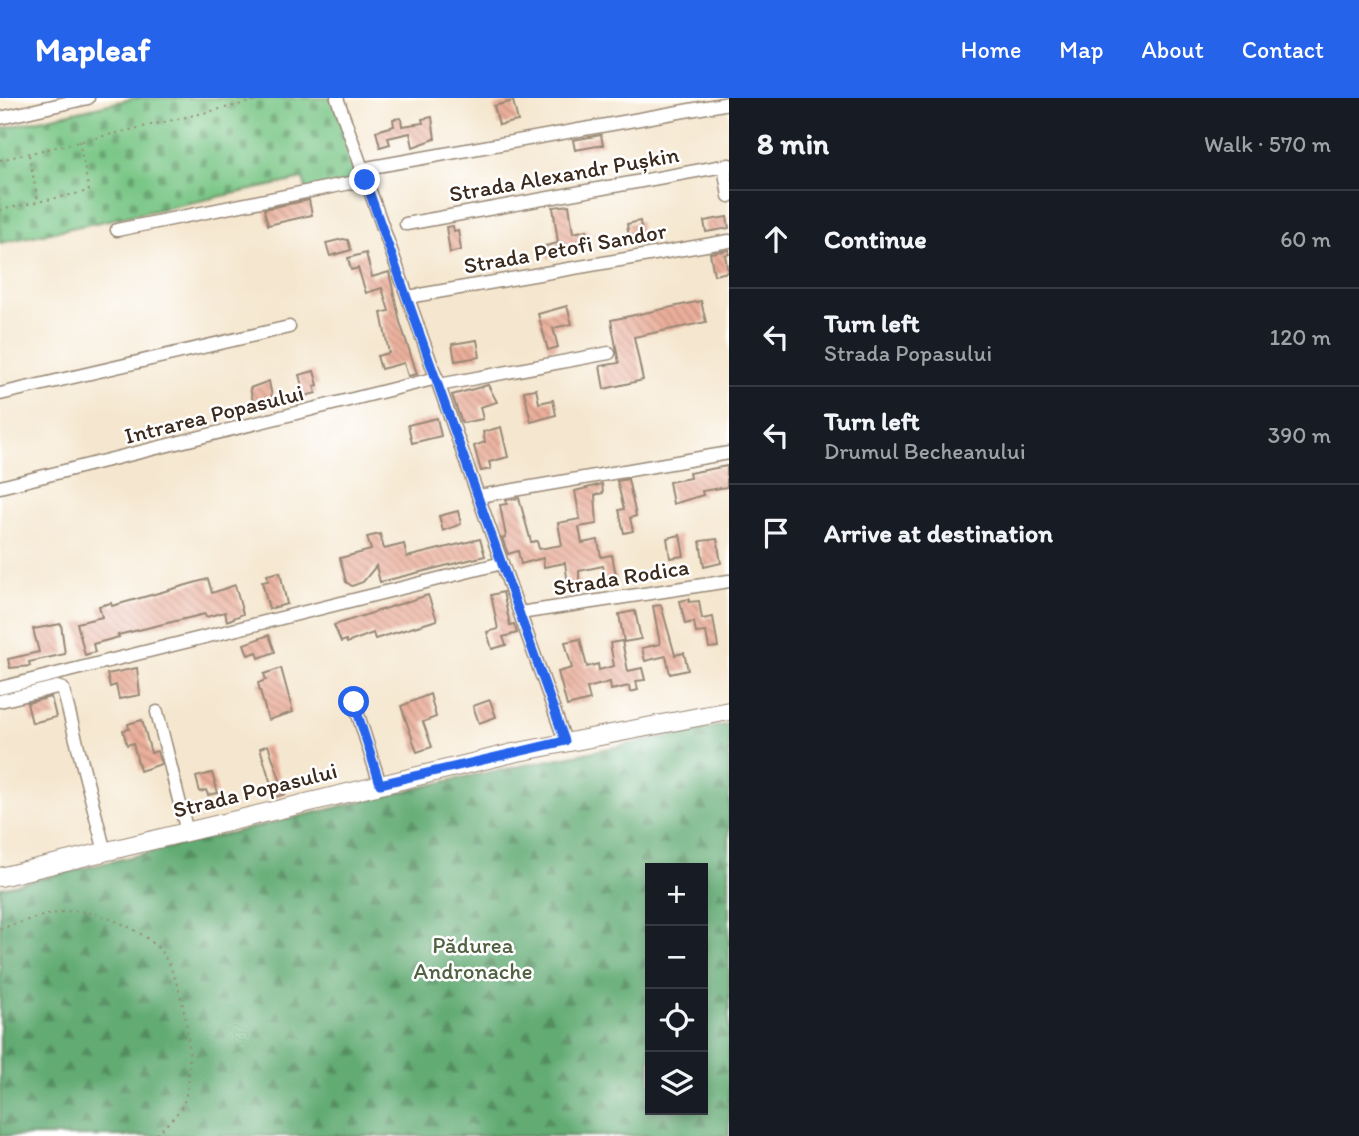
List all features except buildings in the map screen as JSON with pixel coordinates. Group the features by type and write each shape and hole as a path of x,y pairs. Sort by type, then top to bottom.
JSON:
{"street":[{"path":"0,118 88,98"},
{"path":"337,98 565,741"},
{"path":"117,230 363,175 729,103"},
{"path":"727,166 729,196"},
{"name":"Strada Alexandr Pușkin","path":"406,224 727,166"},
{"name":"Strada Petofi Sandor","path":"408,297 729,241"},
{"path":"0,394 289,327"},
{"name":"Intrarea Popasului","path":"0,487 438,382 609,353"},
{"path":"480,496 729,453"},
{"path":"0,688 502,564"},
{"name":"Strada Rodica","path":"520,613 729,581"},
{"path":"0,701 57,687 64,690 105,852"},
{"path":"354,702 380,784"},
{"name":"Strada Popasului","path":"0,877 565,741 729,711"},
{"path":"157,712 187,832"}],"path":[{"path":"0,160 268,98"},
{"path":"0,210 89,191 79,141"},
{"path":"29,153 38,202"},
{"path":"0,929 78,911 103,917 140,933 163,953 183,1006 191,1070 183,1106 155,1136"}],"green space":[{"path":"135,98 332,98 363,180 307,191 303,179 0,243 0,129"},
{"name":"Pădurea Andronache","path":"729,724 729,1136 0,1136 0,888 460,778"}],"route":[{"path":"354,702 380,784 565,741 480,496 365,180"}]}
